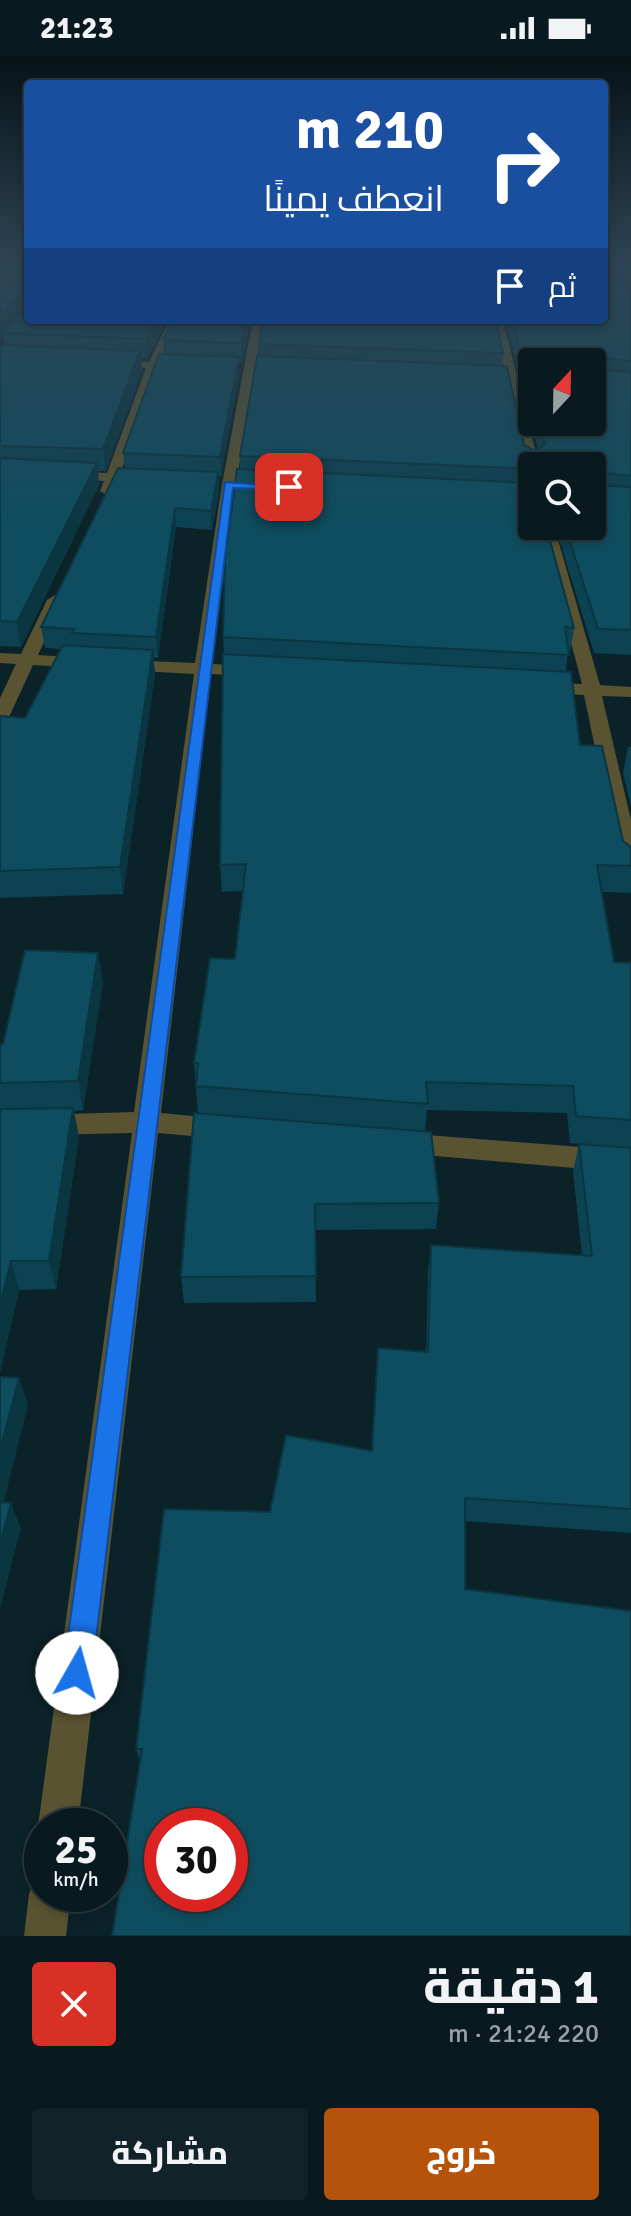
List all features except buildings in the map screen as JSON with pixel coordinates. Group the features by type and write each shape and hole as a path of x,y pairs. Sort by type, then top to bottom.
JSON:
{"street":[{"path":"100,506 160,351"},
{"path":"60,1808 203,669 229,484 253,351"},
{"path":"506,351 529,452"},
{"path":"92,362 194,367"},
{"path":"467,379 518,380"},
{"path":"0,473 156,480"},
{"path":"551,540 592,690 631,867"},
{"path":"0,717 60,590"},
{"path":"0,658 265,672"},
{"path":"530,687 631,692"},
{"path":"0,1126 146,1122 256,1131"},
{"path":"381,1142 631,1162"},
{"path":"45,1936 48,1912"}],"route":[{"path":"77,1673 229,484 289,487"}]}
